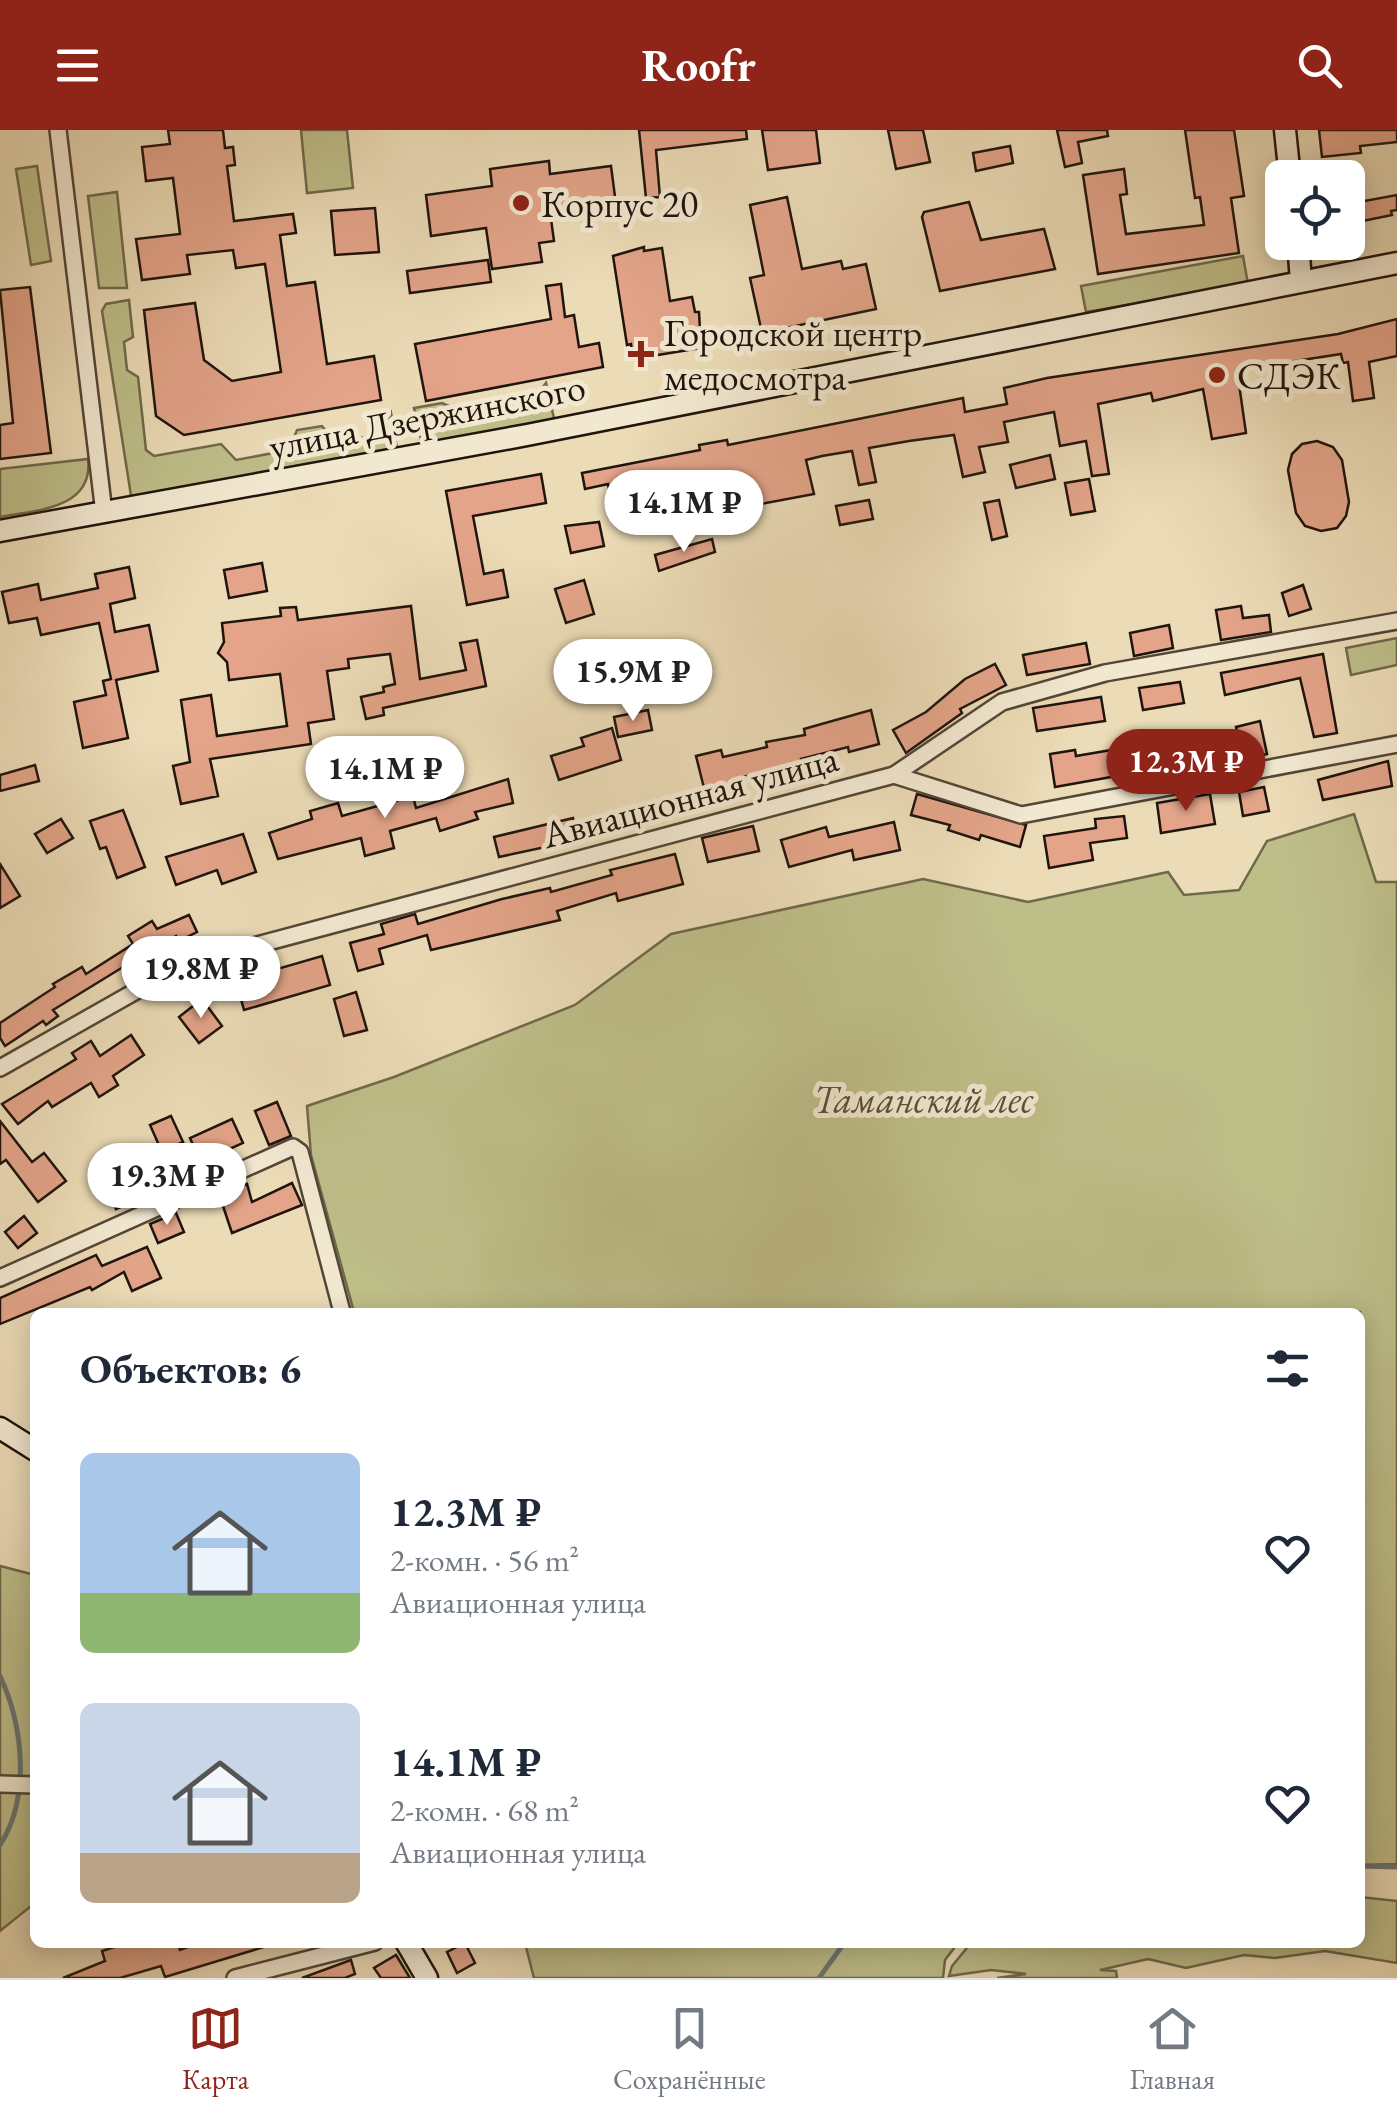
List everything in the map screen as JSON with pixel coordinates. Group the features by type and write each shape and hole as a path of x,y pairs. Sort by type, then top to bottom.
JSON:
{"street":[{"path":"58,130 104,514"},
{"path":"1285,130 1288,160"},
{"path":"1299,260 1301,281"},
{"name":"улица Дзержинского","path":"0,531 528,435 1397,263"},
{"name":"Авиационная улица","path":"0,1068 182,965 894,775 1002,702 1104,672 1397,621"},
{"name":"Авиационная улица","path":"894,775 1021,815 1397,744"},
{"path":"0,1278 294,1148 300,1152 341,1308"},
{"path":"0,1428 30,1447"},
{"path":"0,1784 30,1785"},
{"path":"235,1978 352,1948"},
{"path":"410,1948 427,1978"}],"green space":[{"path":"301,130 347,130 353,188 307,193"},
{"path":"37,166 51,261 31,265 16,169"},
{"path":"117,192 127,288 99,288 88,196"},
{"path":"1243,256 1248,284 1086,312 1081,286"},
{"path":"129,300 133,337 124,342 127,370 138,377 146,450 154,456 221,444 236,460 289,450 297,430 322,426 336,443 380,434 391,413 398,454 132,502 102,311 106,304"},
{"path":"546,383 555,423 423,449 414,408 442,403 471,415 530,404"},
{"path":"88,459 82,488 72,497 45,509 0,517 0,469"},
{"path":"1397,638 1397,665 1351,675 1346,648"},
{"name":"Таманский лес","path":"1354,814 1376,882 1397,882 1397,1864 1365,1865 1365,1308 353,1308 311,1155 307,1106 394,1077 575,1005 671,934 923,879 1028,902 1168,872 1184,895 1239,890 1267,841"},
{"path":"0,1566 30,1574 30,1907 0,1931"},
{"path":"1365,1898 1397,1901 1397,1963 1325,1951 1275,1958 1244,1955 1186,1968 1148,1959 1100,1970 1116,1971 1117,1978 997,1978 1026,1974 991,1970 949,1976 967,1948 1365,1948"},
{"path":"526,1948 954,1948 945,1960 943,1978 534,1978"}],"building":[{"path":"168,130 223,130 225,148 233,147 235,165 227,166 234,221 293,214 296,233 280,235 287,286 315,282 327,364 374,356 381,400 184,435 156,416 144,310 195,303 204,360 232,381 281,372 265,264 236,268 233,250 187,255 190,274 142,280 136,239 180,234 173,178 146,181 142,147 170,144"},
{"path":"639,130 746,130 747,139 656,150 660,197 646,198"},
{"path":"762,130 816,130 820,163 768,170"},
{"path":"888,130 923,130 930,162 896,169"},
{"path":"1057,130 1107,130 1108,136 1078,142 1082,163 1065,167"},
{"path":"1185,130 1234,130 1244,196 1231,198 1239,253 1098,274 1083,175 1124,169 1127,194 1120,195 1126,234 1204,225 1200,197 1195,198"},
{"path":"1319,130 1397,130 1397,142 1360,146 1361,153 1322,157"},
{"path":"1010,146 1013,163 976,171 973,153"},
{"name":"Корпус 20","path":"549,161 550,174 611,166 617,212 551,219 554,241 539,243 542,262 492,269 486,228 431,236 426,195 492,186 490,169"},
{"path":"1397,195 1397,210 1391,211 1392,215 1365,221 1365,201"},
{"path":"787,197 802,269 841,261 843,269 866,264 876,309 762,333 750,278 764,275 750,205"},
{"path":"969,202 981,240 1044,229 1055,269 940,291 922,217 924,212"},
{"path":"375,208 379,252 335,255 331,211"},
{"path":"644,247 644,251 662,248 670,301 692,297 695,312 699,312 701,348 633,359 631,344 627,345 613,256"},
{"path":"488,260 491,282 410,293 407,271"},
{"path":"561,284 565,317 574,315 579,347 599,343 603,367 426,401 415,344 551,319 546,286"},
{"path":"30,287 51,453 0,459 0,425 13,423 0,290"},
{"path":"1397,319 1397,356 1369,362 1374,398 1353,401 1348,362 1343,363 1341,354 1237,370 1246,433 1212,439 1203,389 1153,401 1151,393 1098,404 1109,474 1092,476 1086,441 1060,446 1054,412 1004,422 1008,442 979,447 985,472 963,477 954,435 869,448 876,482 859,485 852,451 806,460 814,494 744,507 736,476 650,488 653,503 632,506 634,519 615,522 608,484 585,489 582,473 700,450 699,445 727,440 728,445 963,398 965,412 1007,404 1004,388 1047,378 1338,334"},
{"path":"1317,441 1333,447 1342,460 1349,502 1346,516 1337,528 1321,531 1305,526 1296,513 1288,470 1292,454 1302,444"},
{"path":"1050,455 1055,479 1016,488 1010,465"},
{"path":"541,474 546,503 473,516 484,574 503,570 508,597 467,605 446,491"},
{"path":"1089,479 1095,511 1071,515 1065,483"},
{"path":"869,500 873,519 840,525 836,506"},
{"path":"999,500 1007,536 992,540 984,503"},
{"path":"599,522 604,546 571,553 565,526"},
{"path":"712,539 715,552 659,571 655,555"},
{"path":"262,563 267,591 229,598 224,570"},
{"path":"129,567 135,598 110,604 115,632 149,625 158,671 116,680 128,738 83,748 74,702 106,695 103,681 111,679 99,623 41,635 37,618 9,623 2,592 38,584 41,600 98,588 95,574"},
{"path":"584,580 594,614 566,623 555,589"},
{"path":"1303,585 1311,609 1289,616 1282,593"},
{"path":"411,606 420,679 466,670 460,643 477,640 486,686 383,708 384,715 366,719 361,697 384,692 383,687 395,684 390,654 348,659 349,668 327,671 334,719 308,723 311,744 210,759 218,796 181,804 173,766 190,762 181,700 211,695 217,736 287,726 280,674 229,680 227,662 218,653 224,642 222,623 281,616 280,608 296,607 298,620"},
{"path":"1241,606 1243,618 1269,615 1271,632 1221,640 1216,610"},
{"path":"1169,625 1173,648 1134,656 1130,633"},
{"path":"1086,643 1090,664 1027,675 1023,655"},
{"path":"1323,654 1337,733 1314,737 1300,678 1225,695 1221,673"},
{"path":"606,660 614,690 583,698 575,668"},
{"path":"995,664 1006,685 960,709 962,713 906,753 893,730 926,712 965,679"},
{"path":"1180,682 1184,703 1143,710 1139,688"},
{"path":"1101,697 1105,721 1037,731 1033,708"},
{"path":"648,710 652,730 618,737 614,717"},
{"path":"871,710 879,744 801,759 802,764 742,777 743,782 705,792 696,756 721,750 723,757 767,747 766,742 805,735 804,729"},
{"path":"1260,721 1267,754 1243,759 1236,727"},
{"path":"612,728 621,760 559,780 551,756 584,746 581,738"},
{"path":"1191,734 1195,764 1152,770 1148,741"},
{"path":"1123,748 1128,774 1055,787 1050,754 1075,750 1076,756"},
{"path":"1388,761 1392,786 1323,800 1318,780"},
{"path":"35,765 39,781 0,791 0,775"},
{"path":"508,779 513,803 475,812 478,819 440,831 436,818 390,831 394,848 365,856 361,838 278,859 269,833 312,819 310,811 338,803 342,816 413,796 416,808"},
{"path":"1264,787 1269,811 1243,816 1239,792"},
{"path":"917,794 1026,825 1020,847 981,835 979,840 948,830 950,825 911,815"},
{"path":"1210,794 1215,824 1161,833 1157,803"},
{"path":"123,810 145,867 117,878 106,847 100,849 90,821"},
{"path":"1124,816 1127,838 1090,843 1093,860 1049,868 1044,836 1096,828 1095,819"},
{"path":"573,818 578,840 499,857 494,837"},
{"path":"61,819 73,838 47,853 35,834"},
{"path":"894,822 900,850 854,860 852,850 789,867 781,840 826,827 829,837"},
{"path":"753,826 759,851 708,862 702,838"},
{"path":"243,834 256,872 222,884 217,870 176,885 166,857"},
{"path":"675,854 683,884 618,901 616,893 557,911 560,920 431,950 427,935 379,949 383,964 358,971 350,943 384,934 381,924 415,914 418,924 502,899 550,888 551,892 612,875 610,870"},
{"path":"0,864 20,896 0,908"},
{"path":"189,915 197,932 179,941 176,936 141,956 53,1010 58,1016 46,1025 43,1021 5,1046 0,1038 0,1023 55,987 53,984 82,967 86,974 133,944 128,936 152,921 157,929"},
{"path":"322,956 330,985 244,1010 236,981"},
{"path":"356,992 367,1030 344,1036 334,999"},
{"path":"202,999 222,1026 199,1043 179,1017"},
{"path":"131,1035 144,1055 113,1076 118,1085 99,1097 91,1083 52,1107 48,1101 18,1124 2,1104 76,1059 72,1053 91,1041 100,1056"},
{"path":"277,1102 291,1136 269,1145 255,1111"},
{"path":"171,1116 183,1142 162,1152 150,1125"},
{"path":"232,1119 243,1143 201,1162 190,1138"},
{"path":"0,1121 32,1162 44,1153 66,1181 38,1202 6,1160 0,1164"},
{"path":"158,1156 168,1177 142,1189 145,1196 116,1209 106,1186 145,1169 143,1164"},
{"path":"292,1183 302,1205 232,1233 219,1194 247,1184 252,1202"},
{"path":"176,1213 184,1232 158,1243 150,1224"},
{"path":"24,1216 37,1233 18,1248 5,1232"},
{"path":"147,1247 161,1278 132,1291 124,1272 92,1290 90,1287 30,1308 30,1312 0,1324 0,1298 96,1255 102,1266"},
{"path":"260,1948 165,1977 161,1966 120,1978 63,1978 105,1961 102,1951"},
{"path":"468,1948 475,1963 457,1973 447,1952"},
{"path":"396,1955 410,1978 381,1978 374,1968"},
{"path":"351,1960 355,1974 345,1978 302,1978"}],"waterway":[{"path":"0,1676 14,1716 20,1761 16,1805 0,1845"},
{"path":"1365,1866 1397,1867"},
{"path":"819,1978 841,1948"}],"place":[{"name":"Корпус 20","path":"521,203"},
{"name":"Городской центр медосмотра","path":"641,354"},
{"name":"СДЭК","path":"1217,375"}]}
